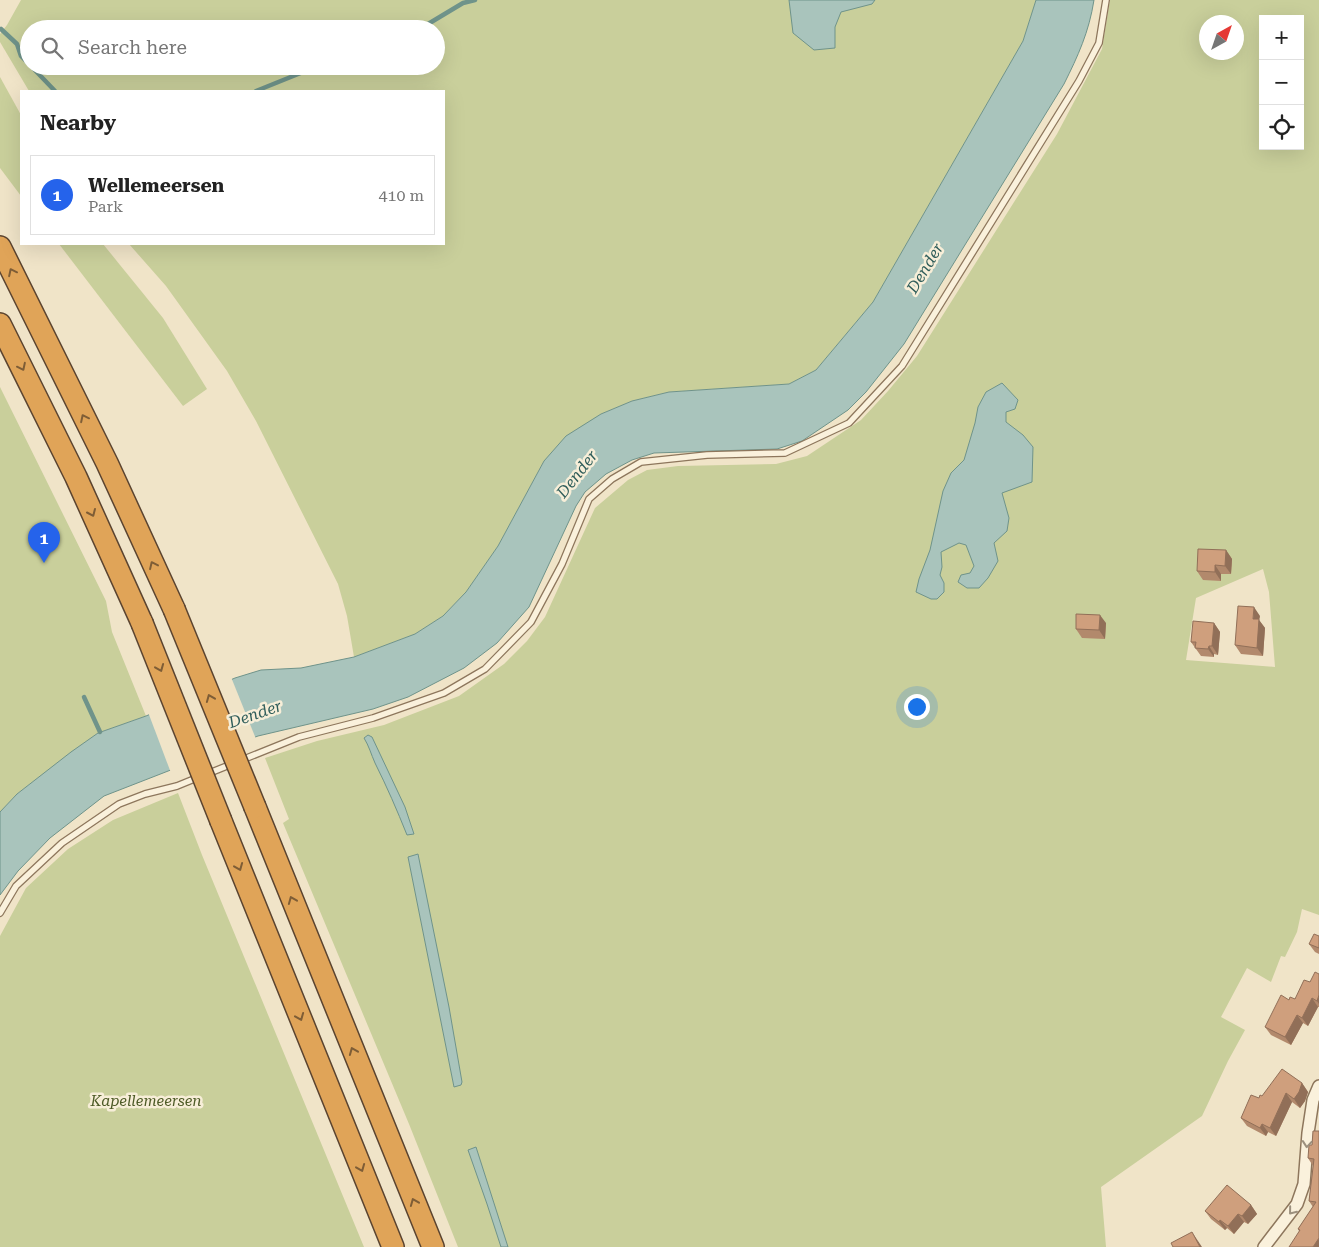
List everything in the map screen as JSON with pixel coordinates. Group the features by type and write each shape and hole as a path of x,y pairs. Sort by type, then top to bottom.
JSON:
{"highway":[{"path":"0,247 107,464 174,609 432,1247"},
{"path":"0,324 76,477 142,623 393,1247"}],"street":[{"path":"1264,1247 1297,1204 1300,1197 1304,1184 1313,1100 1319,1086"}],"lane":[{"path":"0,913 16,886 62,843 119,804 145,794 177,786 299,737 400,710 444,693 485,669 531,622 562,564 589,500 612,479 641,462 707,455 785,453 849,423 902,366 1079,81 1099,43 1106,0"}],"green space":[{"path":"21,0 1036,0 1023,41 873,302 816,370 789,384 669,392 632,401 601,414 544,461 498,546 466,592 443,616 415,634 354,657 347,616 338,584 256,421 227,371 166,286 130,245 445,245 445,90 28,90 0,42 0,34"},
{"path":"1110,0 1319,0 1319,915 1302,909 1297,932 1285,957 1281,956 1271,982 1247,968 1221,1017 1245,1030 1202,1116 1101,1187 1106,1247 458,1247 409,1124 283,823 289,819 265,758 317,741 384,725 459,696 504,664 527,641 545,617 595,508 628,480 647,470 678,466 776,464 807,456 861,420 917,356 1057,134 1102,49","holes":["1263,569 1269,592 1275,667 1186,660 1196,598"]},
{"path":"0,77 20,113 20,195 0,168"},
{"path":"60,245 104,245 163,318 207,389 183,406"},
{"path":"0,387 106,601 112,632 146,716 98,733 17,794 0,812"},
{"name":"Kapellemeersen","path":"178,793 364,1247 0,1247 0,936 26,888 68,849 113,820"}],"water":[{"path":"789,0 875,0 872,4 841,12 835,27 835,48 814,50 793,33"},
{"name":"Dender","path":"1036,0 1094,0 1086,33 1074,64 1064,84 904,344 866,392 848,410 802,441 777,449 654,453 632,460 606,474 585,492 576,506 529,607 497,643 464,668 408,697 373,709 258,736 104,796 50,838 18,871 0,895 0,812 17,794 98,733 146,716 235,678 261,670 301,668 354,657 415,634 443,616 466,592 498,546 544,461 566,436 601,414 632,401 669,392 789,384 816,370 873,302 1023,41"},
{"path":"1002,383 1018,400 1015,409 1006,412 1006,422 1023,435 1033,447 1032,482 1002,493 1009,518 1007,531 994,543 998,561 988,578 979,588 967,588 958,582 961,575 970,573 974,566 966,545 959,543 941,552 942,567 940,575 944,583 944,592 937,599 931,599 916,592 930,550 943,491 951,473 964,460 978,407 986,392"},
{"path":"368,735 372,737 405,807 414,834 407,835 364,738"},
{"path":"418,854 462,1082 461,1085 454,1087 408,857"},
{"path":"476,1147 508,1247 501,1247 468,1150"}],"pier":[{"path":"231,677 256,739 171,773 148,712"}],"building":[{"path":"1198,549 1226,550 1225,566 1215,565 1215,572 1197,571"},
{"path":"1238,606 1254,607 1253,619 1259,619 1257,648 1235,645"},
{"path":"1076,614 1100,615 1099,630 1076,629"},
{"path":"1193,621 1214,623 1212,646 1209,646 1208,649 1195,648 1196,642 1191,642"},
{"path":"1314,934 1319,936 1319,948 1309,944"},
{"path":"1315,972 1319,974 1319,995 1317,1001 1312,998 1302,1018 1297,1015 1285,1037 1265,1027 1281,995 1289,1000 1290,997 1295,999 1304,980 1310,982"},
{"path":"1282,1069 1302,1083 1294,1099 1286,1093 1270,1128 1262,1124 1260,1128 1241,1118 1251,1095 1259,1098 1260,1095 1262,1096"},
{"path":"1313,1131 1319,1131 1319,1238 1313,1247 1289,1247 1300,1230 1298,1229 1316,1202 1309,1201 1314,1159 1308,1158 1309,1145 1312,1145"},
{"path":"1227,1185 1251,1205 1242,1216 1238,1214 1228,1226 1220,1220 1219,1222 1205,1211"},
{"path":"1192,1232 1200,1247 1173,1247 1171,1243"}],"waterway":[{"path":"435,20 463,3 475,0"},
{"path":"1,29 17,44 20,53"},
{"path":"40,75 54,90"},
{"path":"258,90 296,75"},
{"path":"84,697 100,732"}],"place":[{"name":"Wellemeersen","path":"44,563"}]}
